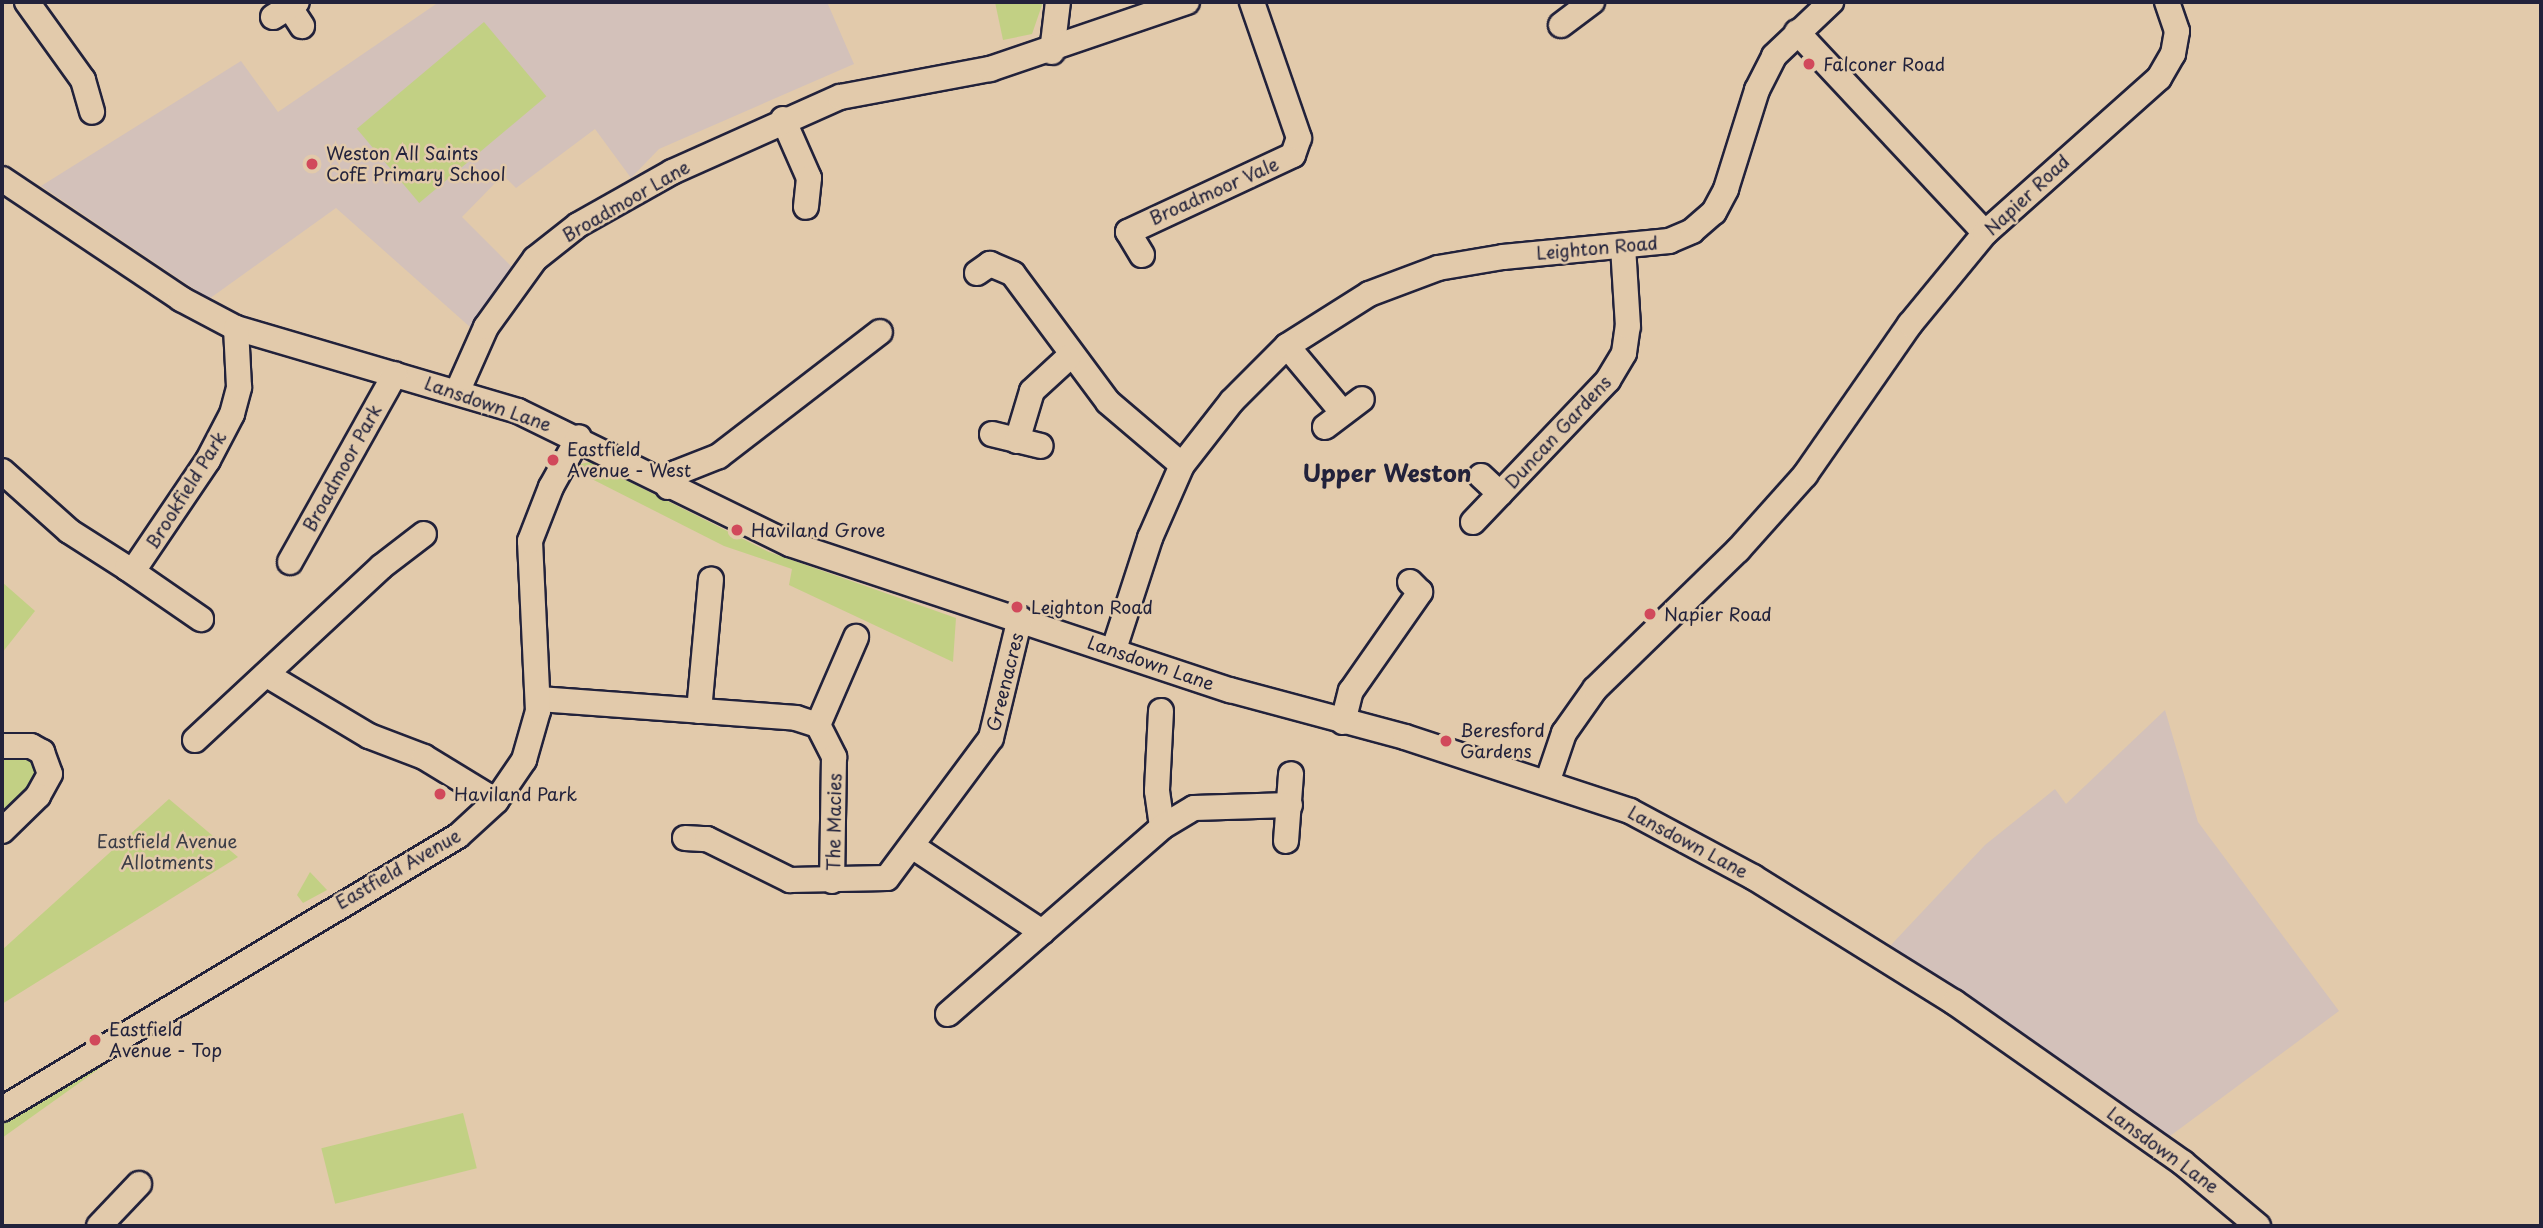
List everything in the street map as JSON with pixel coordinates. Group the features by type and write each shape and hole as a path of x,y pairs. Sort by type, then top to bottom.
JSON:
{"street":[{"path":"27,2 83,80 92,112"},
{"path":"1052,52 1058,2"},
{"name":"Broadmoor Lane","path":"458,390 495,314 536,259 559,239 672,172 783,119 840,97 1052,52 1187,2"},
{"name":"Broadmoor Vale","path":"1142,255 1128,232 1293,155 1299,138 1252,2"},
{"path":"1561,24 1592,2"},
{"name":"Leighton Road","path":"1114,649 1150,538 1182,465 1232,401 1287,346 1369,294 1438,268 1669,242 1692,231 1714,212 1766,69 1797,32 1831,2"},
{"name":"Napier Road","path":"1548,780 1564,733 1595,689 1738,550 1805,475 1910,324 1986,233 2159,78 2174,54 2177,31 2167,2"},
{"path":"1797,32 1986,233"},
{"path":"783,119 810,178 806,208"},
{"name":"Lansdown Lane","path":"2,179 181,299 236,328 458,390 579,438 668,487 790,544 1343,722 1548,780 1669,829 1894,964 2183,1163 2258,1226"},
{"name":"Duncan Gardens","path":"1473,522 1608,380 1624,353 1628,326 1623,246"},
{"path":"977,273 990,264 1013,274 1069,356 1108,402 1182,465"},
{"name":"Brookfield Park","path":"127,568 141,562 232,414 239,387 236,328"},
{"path":"668,487 676,473 719,456 880,332"},
{"path":"1287,346 1343,413"},
{"path":"992,434 1029,443 1032,391 1069,356"},
{"name":"Broadmoor Park","path":"290,562 394,374"},
{"name":"Eastfield Avenue","path":"2,1109 458,836 496,802 524,760 539,699 530,541 551,487 579,438"},
{"path":"2,471 50,516 201,619"},
{"name":"Duncan Gardens","path":"1480,475 1500,494"},
{"path":"195,740 380,567 424,534"},
{"path":"699,711 710,577"},
{"path":"1343,722 1351,691 1420,592 1410,582"},
{"name":"Greenacres","path":"684,839 707,839 790,880 887,878 991,738 1020,618"},
{"path":"539,699 796,718 818,725 856,634"},
{"path":"267,675 369,736 424,757 496,802"},
{"path":"1161,711 1157,791 1162,827"},
{"name":"The Macies","path":"818,725 834,757 832,881"},
{"path":"2,746 31,746 42,752 50,774 38,796 2,831"},
{"path":"1286,841 1291,775"},
{"path":"948,1014 1162,827 1194,808 1290,805"},
{"path":"912,846 1042,932"},
{"path":"99,1226 139,1184"}],"shaded area":[{"name":"Weston All Saints CofE Primary School","path":"439,2 827,2 854,64 659,149 631,178 595,129 516,188 503,175 462,217 514,269 470,327 336,208 209,299 41,186 241,61 278,112"},
{"path":"2165,710 2198,822 2339,1011 2170,1136 1890,946 1985,845 2055,789 2066,804"}],"green space":[{"path":"995,2 1043,2 1032,34 1003,40"},
{"path":"484,22 546,96 419,203 357,129"},
{"path":"590,462 769,552 956,618 953,662 789,585 792,569 724,546 576,471 576,465"},
{"path":"2,582 35,611 2,653"},
{"path":"2,754 31,757 39,777 2,820"},
{"path":"523,794 468,845 269,965 266,960"},
{"name":"Eastfield Avenue Allotments","path":"169,799 238,857 2,1004 2,950"},
{"path":"310,872 327,890 303,903 297,895"},
{"path":"107,1057 110,1061 2,1138 2,1122"},
{"path":"463,1113 477,1168 335,1204 321,1148"}],"place":[{"name":"Falconer Road","path":"1809,64"},
{"name":"Weston All Saints CofE Primary School","path":"312,164"},
{"name":"Eastfield Avenue - West","path":"553,460"},
{"name":"Haviland Grove","path":"737,530"},
{"name":"Leighton Road","path":"1017,607"},
{"name":"Napier Road","path":"1650,614"},
{"name":"Beresford Gardens","path":"1446,741"},
{"name":"Haviland Park","path":"440,794"},
{"name":"Eastfield Avenue - Top","path":"95,1040"}],"district":[{"name":"Upper Weston","path":"1387,473"}]}
